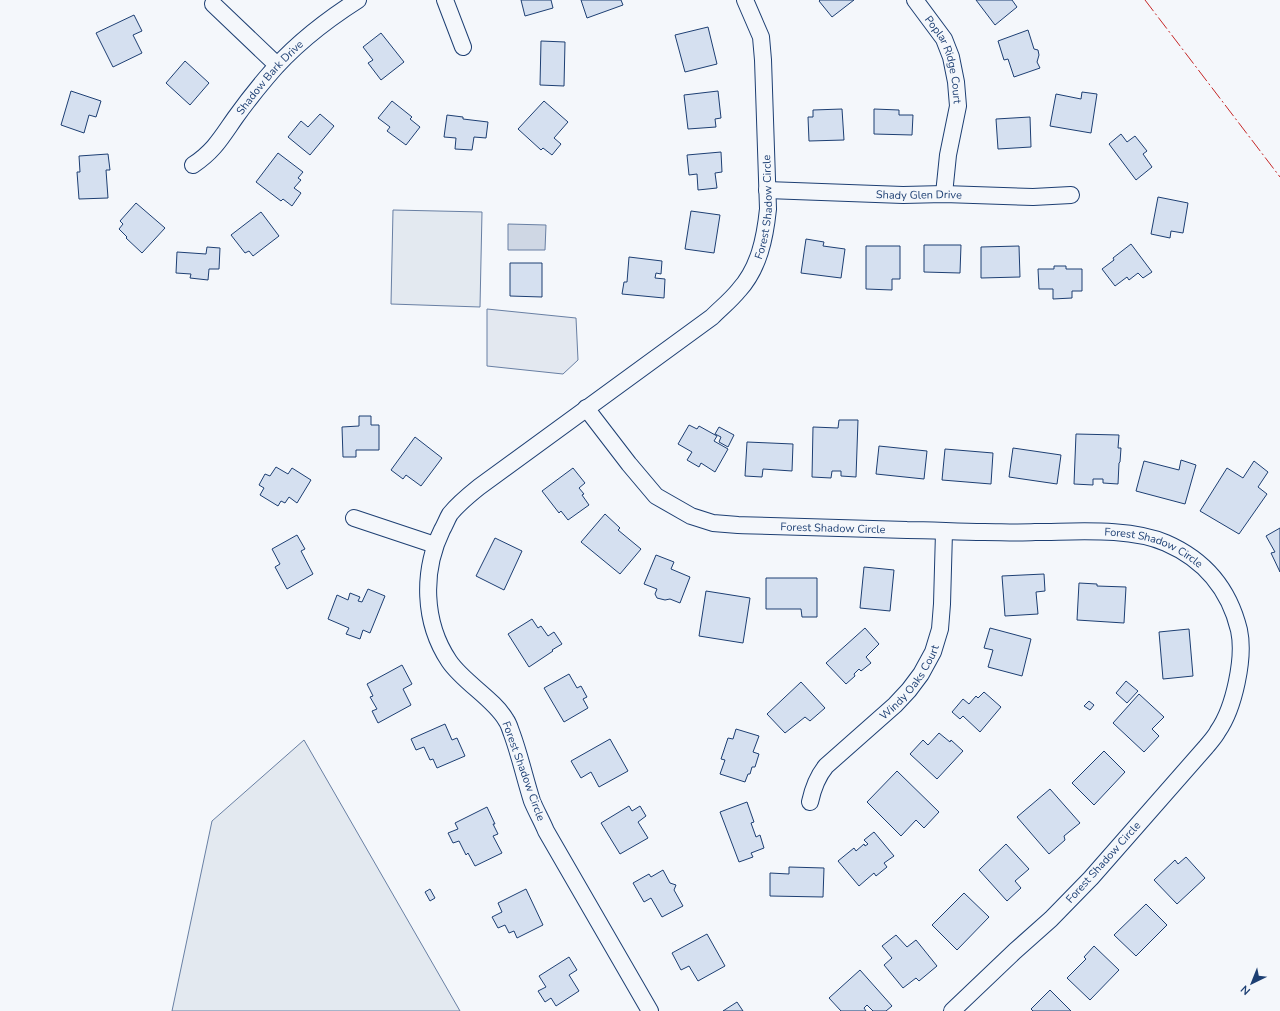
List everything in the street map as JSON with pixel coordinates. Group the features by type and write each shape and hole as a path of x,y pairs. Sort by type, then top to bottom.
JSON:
{"street":[{"name":"Shadow Bark Drive","path":"193,165 213,149 266,77 277,65 326,22 358,0"},
{"path":"445,0 463,47"},
{"name":"Forest Shadow Circle","path":"650,1011 546,831 533,802 520,754 506,719 495,706 450,662 442,648 434,630 430,613 428,589 430,567 435,545 450,515 462,502 479,487 712,316 740,290 751,274 760,252 765,233 768,209 761,37 745,0"},
{"name":"Poplar Ridge Court","path":"915,0 944,39 951,57 956,82 958,106 948,155 944,194"},
{"path":"213,4 277,65"},
{"name":"Shady Glen Drive","path":"767,190 903,195 944,194 1033,197 1071,195"},
{"name":"Forest Shadow Circle","path":"586,408 629,464 656,496 691,516 713,523 944,532 1087,531 1122,533 1143,536 1165,543 1186,554 1209,571 1222,588 1236,620 1241,640 1240,664 1234,692 1219,730 1206,747 1086,883 1051,919 1014,951 952,1011"},
{"path":"354,518 435,545"},
{"name":"Windy Oaks Court","path":"810,802 818,776 826,766 895,705 921,674 933,652 940,629 944,532"}],"shaded area":[{"path":"393,210 482,212 480,307 391,304"},
{"path":"508,224 546,225 545,250 508,250"},
{"path":"487,309 576,318 578,360 563,374 487,366"},
{"path":"304,740 460,1011 172,1011 212,821"}],"building":[{"path":"521,0 551,0 553,8 525,16"},
{"path":"581,0 621,0 623,5 587,18"},
{"path":"854,0 832,17 819,1"},
{"path":"976,0 1012,0 1017,7 995,25"},
{"path":"134,15 142,31 133,35 142,53 113,67 96,33"},
{"path":"708,27 717,64 685,72 675,35"},
{"path":"1028,30 1034,49 1038,50 1039,55 1037,62 1040,68 1014,77 1008,59 1004,60 998,41"},
{"path":"381,33 404,62 381,80 368,63 373,60 363,47"},
{"path":"541,41 565,42 564,86 540,85"},
{"path":"185,61 209,83 190,105 166,83"},
{"path":"71,91 101,101 96,117 89,115 84,133 61,125"},
{"path":"718,91 721,118 715,119 716,127 688,129 684,95"},
{"path":"1082,92 1097,94 1091,133 1050,126 1056,94 1081,99"},
{"path":"392,101 412,117 410,119 420,127 406,145 387,131 390,127 378,118"},
{"path":"544,101 568,122 554,138 561,144 552,155 543,148 541,150 518,129"},
{"path":"842,109 844,140 809,141 808,117 813,117 813,110"},
{"path":"874,109 899,110 899,115 913,115 912,135 874,134"},
{"path":"320,114 334,126 310,155 288,137 301,121 308,127"},
{"path":"447,115 463,117 463,119 488,122 486,138 474,137 472,150 455,149 456,138 444,137"},
{"path":"1030,117 1031,147 998,149 996,119"},
{"path":"1121,134 1127,142 1135,136 1147,151 1143,154 1152,167 1136,180 1109,144"},
{"path":"721,152 722,172 715,173 717,188 698,190 697,174 689,175 687,155"},
{"path":"278,153 303,172 298,178 301,180 294,188 301,193 292,206 283,199 281,201 256,182"},
{"path":"108,154 110,170 106,170 108,198 79,199 77,172 80,172 79,156"},
{"path":"1158,197 1188,203 1183,233 1171,231 1170,238 1151,234"},
{"path":"136,203 165,228 142,253 119,229 123,224 120,221"},
{"path":"691,211 720,215 714,253 685,249"},
{"path":"261,212 279,236 253,256 249,251 245,253 231,235"},
{"path":"806,239 824,242 823,246 845,249 841,278 801,273"},
{"path":"1131,244 1152,272 1143,278 1138,273 1129,280 1127,277 1115,286 1102,269"},
{"path":"924,245 961,245 960,273 924,272"},
{"path":"866,246 900,246 900,279 892,279 892,290 866,289"},
{"path":"1019,246 1020,277 981,278 981,247"},
{"path":"207,247 220,248 219,269 209,269 208,280 190,278 191,274 176,273 177,252 206,254"},
{"path":"629,257 662,261 661,274 656,273 655,278 665,279 664,298 622,294 624,282 627,282"},
{"path":"510,263 542,263 542,297 510,296"},
{"path":"1054,266 1066,266 1066,269 1082,269 1082,291 1072,291 1072,298 1053,299 1053,289 1039,289 1038,269 1054,269"},
{"path":"359,416 371,416 371,425 379,425 379,450 356,450 356,457 343,457 342,427 359,426"},
{"path":"839,420 858,420 856,477 841,476 841,471 832,471 831,478 812,477 813,427 838,428"},
{"path":"689,425 697,429 699,426 717,436 714,441 728,449 715,472 701,463 699,467 687,460 692,452 678,444"},
{"path":"719,427 734,435 728,447 719,442 721,437 715,434"},
{"path":"1076,434 1119,435 1118,448 1121,448 1118,484 1103,483 1103,479 1093,479 1093,485 1074,484"},
{"path":"415,437 442,458 421,486 406,475 403,479 391,470"},
{"path":"747,442 793,444 792,471 763,469 762,477 745,476"},
{"path":"879,446 927,451 924,479 876,474"},
{"path":"1013,448 1061,455 1057,484 1009,477"},
{"path":"945,449 993,453 991,484 942,480"},
{"path":"1181,460 1196,465 1185,504 1136,491 1144,461 1179,470"},
{"path":"1254,461 1268,472 1258,487 1267,494 1239,534 1200,511 1227,468 1243,478"},
{"path":"276,467 288,474 292,468 311,480 297,503 289,497 285,503 281,501 278,506 260,495 264,488 259,485 265,474 270,476"},
{"path":"573,468 585,483 579,488 584,494 582,495 589,505 568,520 561,511 559,513 542,491"},
{"path":"605,514 620,528 618,530 641,549 620,574 581,542"},
{"path":"1280,528 1280,572 1271,553 1275,552 1266,536"},
{"path":"297,535 305,549 301,551 313,574 287,589 275,567 280,564 272,549"},
{"path":"495,538 522,551 504,590 476,576"},
{"path":"656,555 674,562 671,569 690,577 680,603 670,599 665,600 657,598 655,594 657,589 644,584"},
{"path":"864,567 894,570 890,611 860,608"},
{"path":"1044,574 1045,591 1036,592 1038,614 1005,616 1002,576"},
{"path":"766,578 817,578 817,617 802,617 801,609 766,609"},
{"path":"1079,583 1097,584 1097,586 1126,587 1124,623 1077,620"},
{"path":"368,589 385,596 370,633 363,630 360,639 346,634 349,628 328,619 337,595 348,600 350,593 360,597 358,601 362,602"},
{"path":"706,591 750,598 743,643 699,636"},
{"path":"532,619 538,628 541,626 548,636 554,632 562,644 529,667 508,634"},
{"path":"865,628 879,644 866,657 871,663 861,671 859,669 854,674 855,676 846,684 826,663"},
{"path":"990,628 1031,639 1022,676 988,667 993,650 984,648"},
{"path":"1189,629 1193,676 1163,679 1159,632"},
{"path":"402,665 412,684 403,689 411,705 378,723 372,711 377,709 370,697 373,696 367,684"},
{"path":"569,674 577,688 581,686 587,697 583,699 588,708 564,722 544,688"},
{"path":"1126,681 1138,691 1127,703 1116,693"},
{"path":"801,682 825,708 810,721 805,717 785,733 767,714"},
{"path":"984,692 1001,707 980,732 963,716 960,719 952,712 963,699 969,704 976,696 978,698"},
{"path":"1139,694 1164,717 1152,729 1159,736 1144,752 1113,723"},
{"path":"1089,701 1094,705 1090,710 1084,706"},
{"path":"445,724 452,740 457,738 465,756 437,768 433,759 430,760 424,747 416,750 411,739"},
{"path":"736,729 759,736 753,752 759,754 755,767 752,767 745,782 720,774 725,760 721,759 728,738 733,739"},
{"path":"939,733 950,742 951,740 963,751 937,779 910,754 923,740 928,745"},
{"path":"610,739 628,771 599,787 591,772 581,778 571,761"},
{"path":"1104,751 1125,772 1094,805 1072,783"},
{"path":"897,771 939,812 924,828 916,820 901,836 867,802"},
{"path":"1050,789 1080,823 1064,836 1065,840 1049,854 1017,817"},
{"path":"747,802 754,822 751,823 756,837 760,835 764,848 751,853 753,857 739,862 720,812"},
{"path":"629,806 632,811 640,806 646,816 638,822 648,838 620,854 601,823"},
{"path":"487,807 498,834 493,836 502,853 475,866 468,853 466,855 459,841 453,843 448,833 458,829 455,823"},
{"path":"874,832 894,856 884,863 887,867 876,876 874,873 859,886 838,861 854,848 856,851 864,844 865,846 868,844 864,840"},
{"path":"1006,844 1029,869 1015,881 1021,888 1007,901 979,870"},
{"path":"1186,857 1205,878 1177,904 1154,880 1175,860 1178,864"},
{"path":"789,867 824,868 823,897 770,896 770,873 789,874"},
{"path":"663,870 670,883 676,885 674,890 683,906 662,917 651,898 644,902 633,883 649,874 651,877"},
{"path":"430,889 435,898 430,901 425,892"},
{"path":"526,889 543,925 517,938 514,931 509,933 505,925 498,928 492,917 502,912 498,903"},
{"path":"964,893 989,917 957,950 932,925"},
{"path":"1146,904 1167,925 1136,956 1114,935"},
{"path":"707,934 725,966 698,981 689,966 681,970 672,953"},
{"path":"896,935 907,947 916,940 937,966 919,981 916,978 903,988 884,965 892,958 882,946"},
{"path":"1094,946 1119,970 1090,1000 1067,978 1086,959 1084,957"},
{"path":"569,957 577,970 569,975 579,991 556,1006 551,998 545,1002 538,991 546,987 539,976"},
{"path":"860,970 892,1006 886,1011 873,1011 867,1005 864,1008 866,1011 841,1011 829,998"},
{"path":"1050,990 1071,1011 1033,1011 1031,1009"},
{"path":"737,1002 743,1011 723,1011"}],"power":[{"path":"1145,0 1280,177"}]}
